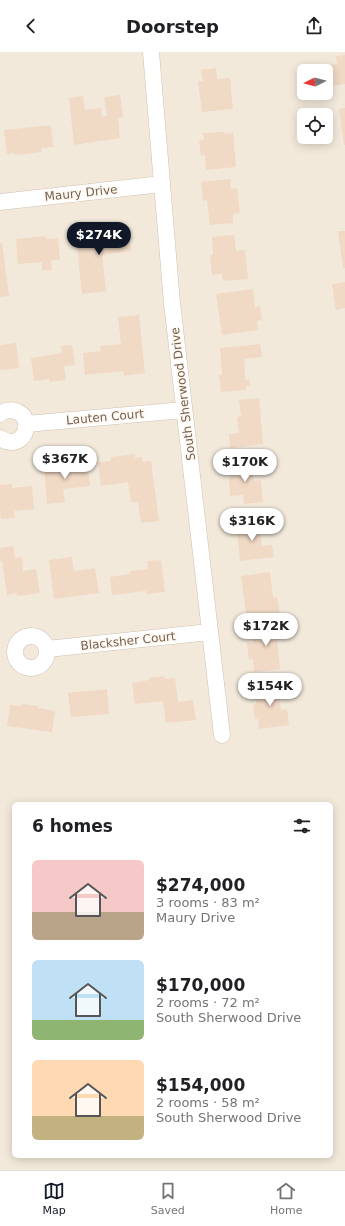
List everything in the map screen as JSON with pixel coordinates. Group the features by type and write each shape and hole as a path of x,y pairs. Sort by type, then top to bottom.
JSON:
{"street":[{"name":"South Sherwood Drive","path":"151,52 172,303 222,735"},
{"name":"Maury Drive","path":"0,202 162,184"},
{"path":"0,414 7,410 18,412 22,415 26,424 24,435 16,442 6,442 0,438"},
{"name":"Lauten Court","path":"26,424 184,410"},
{"name":"Blacksher Court","path":"46,649 210,632"}],"shaded area":[{"path":"0,52 345,52 345,1170 0,1170"}],"building":[{"path":"345,55 345,84 333,86 333,65 337,64 336,56"},
{"path":"216,68 217,79 230,78 233,109 202,112 198,81 203,81 201,70"},
{"path":"120,95 123,117 118,118 120,138 74,145 69,98 83,96 85,110 101,108 102,117 107,116 104,97"},
{"path":"345,108 345,145 344,145 339,109"},
{"path":"51,125 53,147 42,148 42,152 15,155 15,153 7,154 4,130"},
{"path":"224,132 224,134 233,133 236,167 206,170 205,155 201,156 199,141 204,140 203,133"},
{"path":"230,179 231,189 237,188 240,213 233,214 233,223 210,225 207,200 203,201 201,182"},
{"path":"129,229 131,251 102,255 106,291 82,294 76,236 93,234 93,232"},
{"path":"338,231 345,231 345,268 343,268"},
{"path":"234,235 236,251 245,250 248,279 223,281 222,274 212,275 210,255 213,255 212,237"},
{"path":"46,236 47,239 58,238 60,260 51,260 52,270 42,270 42,262 18,264 16,239"},
{"path":"0,243 2,243 9,296 0,297"},
{"path":"345,282 345,308 336,310 332,284"},
{"path":"253,289 255,307 260,306 262,320 257,321 258,330 222,335 216,294"},
{"path":"139,315 145,373 124,376 123,371 85,375 83,353 101,351 100,346 121,344 118,317"},
{"path":"16,343 19,368 0,370 0,345"},
{"path":"260,344 262,357 244,359 245,380 249,379 250,386 246,386 246,390 221,392 219,375 222,375 220,348"},
{"path":"72,345 75,365 64,366 66,380 49,382 49,379 34,381 31,358 62,353 61,346"},
{"path":"259,398 263,444 230,448 229,434 239,433 237,417 241,416 239,400"},
{"path":"135,454 135,458 142,457 143,462 151,461 159,521 141,523 138,502 131,502 128,482 101,486 98,462 111,461 111,457"},
{"path":"87,460 90,486 63,489 65,502 47,504 44,467"},
{"path":"252,461 254,481 261,480 263,502 244,504 243,495 230,496 230,462"},
{"path":"12,484 12,488 32,486 34,509 14,511 15,518 1,519 0,485"},
{"path":"259,520 262,546 272,545 274,557 240,561 236,522"},
{"path":"13,546 15,558 22,557 23,571 36,569 40,593 17,596 17,593 7,595 2,562 0,561 0,548"},
{"path":"72,557 74,571 95,568 99,593 54,599 49,560"},
{"path":"161,560 165,592 147,594 146,591 112,595 110,577 130,574 130,571 148,569 147,561"},
{"path":"270,572 273,598 277,597 280,615 247,619 241,576"},
{"path":"282,623 284,639 277,640 280,669 254,672 253,659 249,660 247,643 253,643 253,626"},
{"path":"165,676 165,679 175,678 178,702 193,700 196,720 166,723 163,701 135,704 132,683 149,680 149,678"},
{"path":"277,680 281,710 287,709 289,725 259,729 258,719 255,719 253,705 256,704 255,694 259,693 258,683"},
{"path":"107,689 109,714 71,717 68,693"},
{"path":"23,704 39,706 38,708 55,711 52,732 7,726 10,705 22,706"}]}
